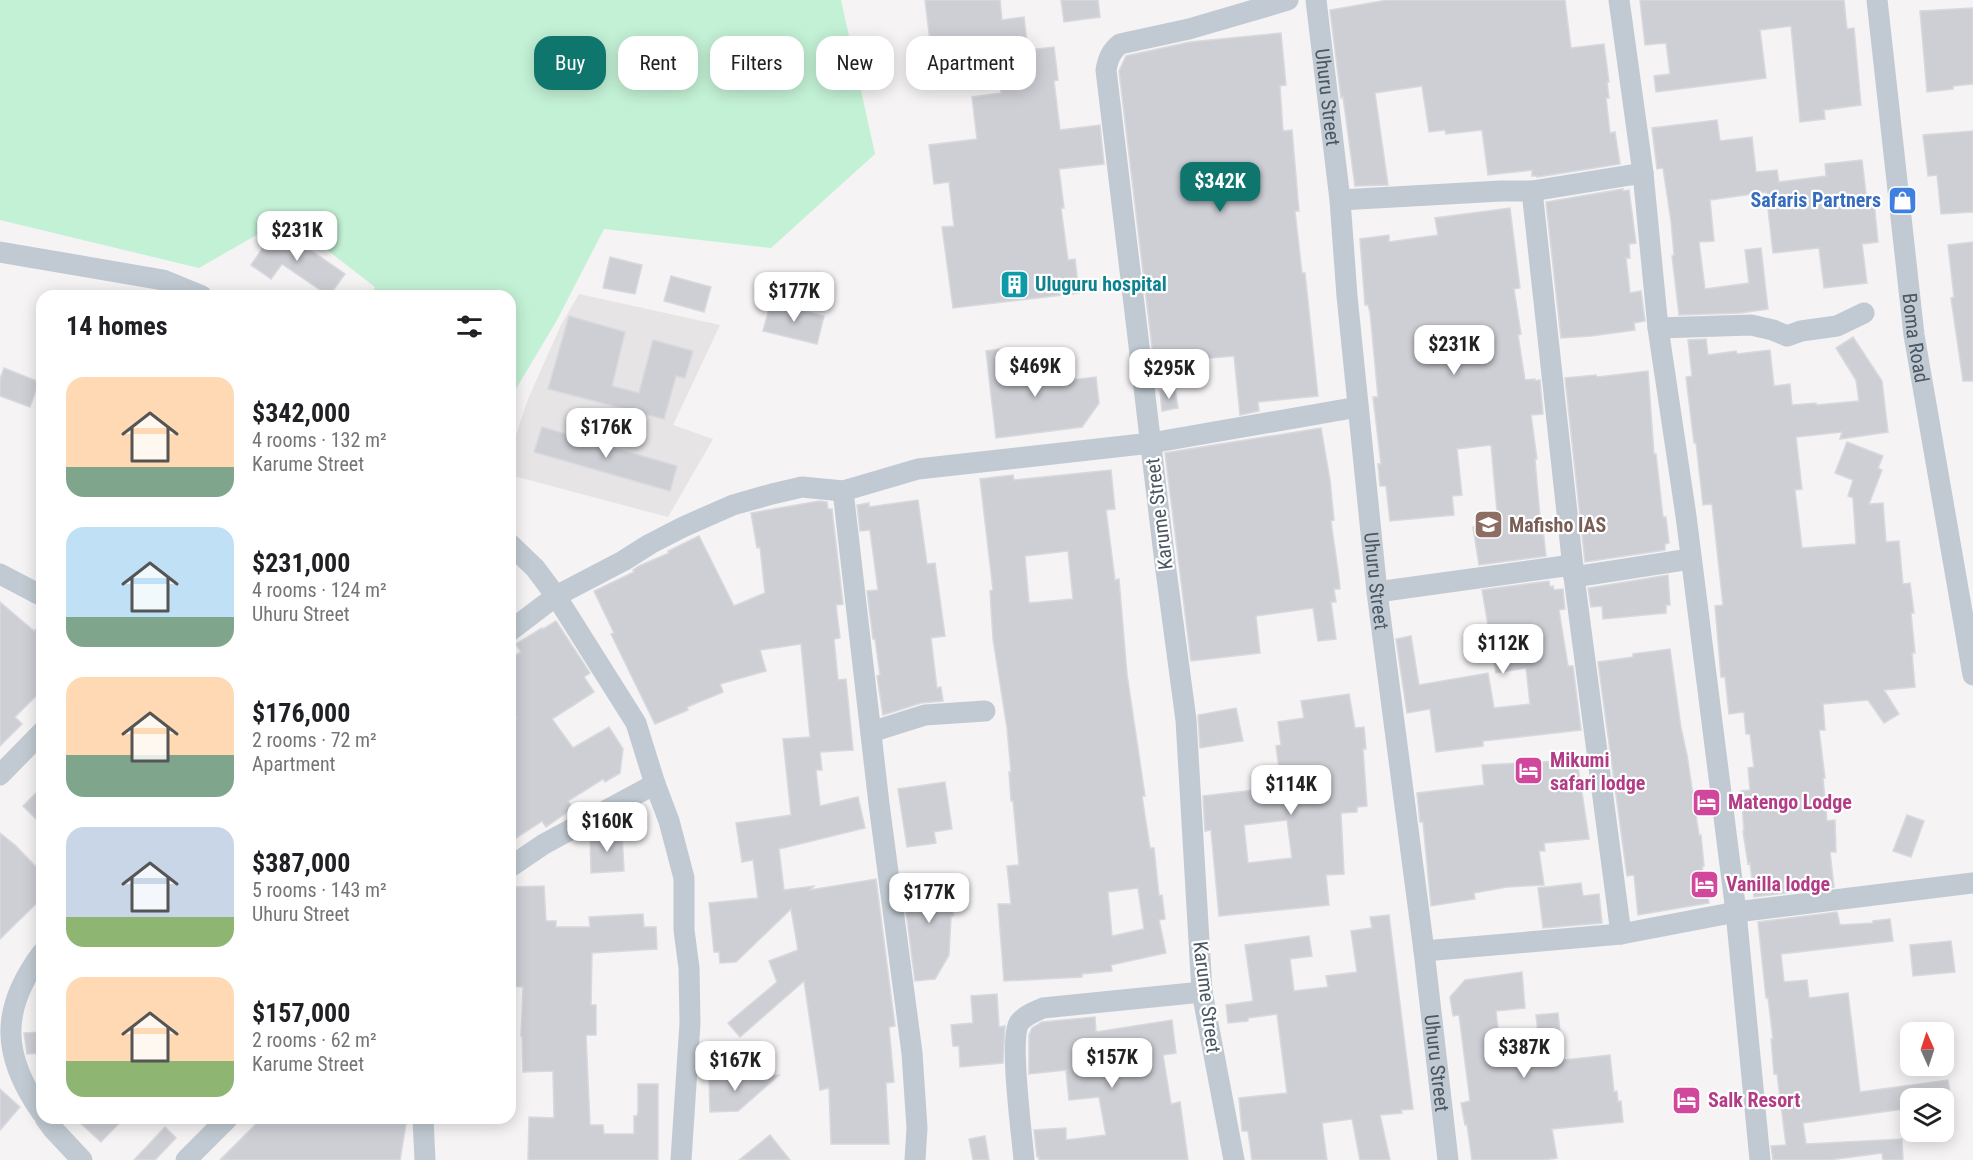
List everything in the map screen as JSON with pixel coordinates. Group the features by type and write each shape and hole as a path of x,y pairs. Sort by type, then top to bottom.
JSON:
{"street":[{"name":"Karume Street","path":"1234,1160 1202,992 1186,720 1106,70 1113,49 1120,44 1189,29 1288,0"},
{"name":"Uhuru Street","path":"1316,0 1340,200 1377,592 1424,951 1448,1160"},
{"path":"1619,0 1643,174 1658,328 1686,516 1736,912 1760,1160"},
{"name":"Boma Road","path":"1877,0 1914,335 1973,675"},
{"path":"1340,200 1532,191 1643,174"},
{"path":"1532,191 1574,577 1621,934"},
{"path":"0,252 163,280 187,290"},
{"path":"1658,328 1750,325 1787,336 1801,331 1837,326 1864,313"},
{"path":"516,626 556,596 623,561 650,544 733,505 802,487 843,491 918,469 1151,442 1358,407"},
{"path":"843,491 912,1053 917,1128 915,1160"},
{"path":"516,550 535,568 556,596 636,723 669,821 684,878 684,930 689,968 690,1023 681,1160"},
{"path":"1574,577 1690,559"},
{"path":"1377,592 1572,565 1574,577"},
{"path":"0,574 36,594"},
{"path":"871,732 925,715 985,711"},
{"path":"0,775 36,738"},
{"path":"516,863 544,844 655,784"},
{"path":"1424,951 1621,934 1736,912 1973,883"},
{"path":"36,961 25,976 9,1014 9,1043 13,1058 36,1104"},
{"path":"1024,1160 1015,1053 1016,1031 1023,1018 1043,1008 1202,992"},
{"path":"49,1124 82,1160"},
{"path":"186,1160 222,1124"},
{"path":"423,1124 425,1160"}],"shaded area":[{"path":"579,294 720,325 673,425 713,439 668,517 516,477 516,435 528,399 561,325"}],"green space":[{"path":"0,0 841,0 849,36 816,36 816,90 861,90 875,154 771,248 604,229 557,320 516,389 516,290 374,290 375,287 286,218 199,268 0,220"}],"building":[{"path":"925,0 1000,0 1002,20 1024,17 1026,36 929,36"},
{"path":"1061,0 1098,0 1100,17 1064,22"},
{"path":"1387,0 1565,0 1571,48 1604,44 1609,82 1607,82 1609,98 1606,98 1610,133 1615,132 1620,164 1537,177 1532,176 1532,170 1488,175 1482,130 1446,134 1445,130 1429,132 1422,86 1375,93 1388,185 1355,186 1330,10"},
{"path":"1640,0 1844,0 1847,29 1854,28 1861,105 1824,110 1825,119 1800,122 1791,26 1760,30 1766,78 1656,92 1654,76 1670,74 1666,43 1645,45"},
{"path":"1973,8 1973,84 1927,92 1920,11"},
{"path":"1281,33 1286,85 1280,86 1283,131 1292,130 1299,211 1295,211 1302,273 1305,273 1318,396 1258,402 1259,411 1240,415 1234,356 1188,360 1190,375 1164,377 1161,359 1156,360 1156,355 1153,355 1119,71 1126,56 1190,42"},
{"path":"1054,47 1058,80 1054,81 1060,130 1100,125 1104,164 1059,169 1064,208 1061,208 1068,260 1075,259 1079,293 953,308 942,227 954,226 949,182 934,184 929,145 977,139 972,97 1001,93 1001,90 1036,90 1036,49"},
{"path":"1717,120 1720,141 1752,137 1756,172 1777,170 1779,182 1826,176 1825,164 1862,160 1867,202 1874,202 1878,242 1862,244 1867,283 1824,288 1819,248 1773,253 1766,192 1710,200 1714,241 1699,242 1705,289 1749,283 1745,250 1761,248 1768,309 1740,313 1679,315 1672,256 1674,255 1671,221 1663,168 1657,169 1652,128"},
{"path":"1973,131 1973,212 1941,214 1937,175 1928,176 1923,135"},
{"path":"1623,189 1623,191 1629,190 1636,243 1629,244 1630,258 1626,258 1630,293 1641,291 1645,321 1634,323 1635,330 1561,338 1546,202"},
{"path":"1510,208 1520,288 1514,289 1521,334 1518,335 1525,380 1540,380 1543,414 1531,415 1537,459 1535,459 1541,529 1543,529 1546,556 1479,565 1473,527 1498,522 1491,445 1457,449 1462,495 1452,496 1454,515 1390,521 1386,486 1380,486 1378,464 1381,464 1373,397 1378,397 1370,312 1368,305 1365,305 1360,239 1389,235 1389,242 1438,235 1435,218"},
{"path":"277,227 345,274 333,290 320,290 282,264 271,279 251,265"},
{"path":"1973,242 1973,381 1963,381 1951,298 1954,297 1948,245"},
{"path":"610,257 642,265 635,294 603,288"},
{"path":"671,276 711,287 704,312 664,301"},
{"path":"771,302 824,316 817,344 763,331"},
{"path":"569,316 625,332 612,386 639,393 653,340 693,351 685,378 676,376 664,419 548,389"},
{"path":"1853,337 1882,381 1888,432 1840,439 1842,432 1796,437 1802,489 1795,490 1802,548 1856,544 1853,498 1848,496 1853,480 1835,473 1847,442 1883,456 1878,468 1882,470 1869,504 1883,503 1886,542 1899,541 1903,584 1910,583 1914,613 1911,613 1915,653 1912,653 1915,687 1884,690 1899,714 1884,723 1868,700 1823,704 1825,730 1819,730 1827,821 1835,820 1836,852 1830,852 1834,887 1754,897 1743,831 1741,791 1750,790 1748,768 1754,767 1750,734 1746,734 1744,712 1729,714 1725,677 1721,677 1715,606 1723,605 1712,504 1703,505 1696,443 1694,443 1686,377 1692,376 1688,340 1706,339 1708,355 1770,350 1774,386 1790,384 1792,405 1816,403 1816,405 1859,401 1856,380 1836,348"},
{"path":"1008,348 1008,353 1025,351 1028,385 1096,377 1099,403 1082,427 996,438 986,351"},
{"path":"4,368 36,381 36,390 30,407 0,396 0,379"},
{"path":"1648,371 1654,454 1656,454 1663,517 1666,517 1669,543 1665,544 1665,550 1585,562 1565,378"},
{"path":"1175,389 1178,408 1162,411 1160,391"},
{"path":"542,427 677,466 670,491 534,452"},
{"path":"1321,428 1330,480 1334,520 1331,521 1340,589 1334,589 1336,602 1331,602 1336,639 1318,641 1313,608 1256,616 1260,653 1191,661 1165,453"},
{"path":"1111,470 1115,509 1106,510 1115,580 1119,579 1127,674 1145,796 1142,796 1150,848 1154,848 1159,896 1162,895 1165,919 1159,920 1166,953 1111,965 1112,971 1082,974 1082,977 1004,981 998,904 1011,904 1007,866 1019,865 1013,801 1011,801 1007,728 993,639 990,591 993,590 980,479 1013,475 1014,480","holes":["1068,551 1073,599 1029,603 1025,556","1138,888 1144,929 1112,936 1108,892"]},
{"path":"918,500 927,564 935,563 945,636 931,638 937,688 941,687 943,701 921,703 883,715 877,676 880,675 867,591 878,590 870,530 860,531 857,505 869,503 869,507"},
{"path":"819,501 827,502 828,509 832,509 843,604 836,605 840,638 834,639 838,680 846,679 853,750 820,752 822,770 816,770 820,806 858,797 865,828 779,849 784,890 814,886 810,890 876,879 895,1026 889,1027 894,1082 886,1083 889,1144 831,1144 829,1088 820,1090 804,981 740,1037 728,1023 777,982 769,961 798,950 791,909 736,962 720,963 719,952 714,952 709,903 758,898 753,860 742,862 736,823 791,815 783,739 810,737 801,644 760,650 766,671 720,684 723,692 655,724 611,634 614,633 594,591 699,536 734,606 765,593 760,547 757,548 751,513"},
{"path":"1668,575 1670,605 1666,605 1666,613 1603,619 1602,606 1591,607 1588,588"},
{"path":"1549,581 1550,587 1553,586 1554,590 1563,589 1565,609 1559,610 1568,666 1573,666 1581,730 1483,741 1483,746 1436,752 1430,709 1407,713 1396,639 1411,636 1419,685 1488,673 1494,708 1530,704 1526,668 1496,673 1482,590"},
{"path":"0,602 34,631 36,629 36,696 15,717 22,724 0,746"},
{"path":"556,621 590,673 584,677 594,692 552,719 573,748 609,727 623,749 620,773 605,782 603,779 568,801 573,808 546,827 542,821 516,838 516,655 521,652 516,644"},
{"path":"1670,649 1681,728 1699,835 1701,835 1704,866 1702,867 1709,903 1638,915 1634,875 1627,876 1598,662"},
{"path":"1349,694 1355,728 1364,727 1366,749 1363,749 1367,806 1357,807 1357,812 1341,813 1344,874 1326,875 1329,905 1219,916 1211,830 1205,831 1203,796 1272,788 1271,784 1281,783 1276,746 1281,745 1278,722 1304,718 1301,701","holes":["1287,820 1292,858 1248,863 1244,825"]},
{"path":"1236,708 1243,741 1200,748 1198,715"},
{"path":"1577,760 1589,839 1544,843 1545,851 1539,851 1544,885 1507,887 1474,893 1475,899 1431,906 1423,822 1420,822 1417,793 1484,785 1482,765"},
{"path":"945,782 952,829 934,832 936,843 907,847 898,789"},
{"path":"36,793 36,819 23,806"},
{"path":"1907,815 1924,821 1911,857 1893,851"},
{"path":"0,833 36,867 36,904 0,939"},
{"path":"622,833 624,871 591,873 590,835"},
{"path":"954,878 949,955 935,979 915,981 902,880"},
{"path":"1581,883 1583,896 1599,894 1602,923 1543,928 1538,888"},
{"path":"544,886 546,921 556,921 556,927 590,927 589,917 643,914 644,927 656,927 657,949 592,953 591,1005 596,1005 596,1035 586,1035 590,1125 603,1125 604,1134 634,1134 634,1116 637,1116 638,1112 638,1084 658,1084 658,1160 528,1160 529,1117 554,1118 553,1071 523,1072 521,1036 523,987 516,986 516,887"},
{"path":"1837,912 1840,925 1873,923 1873,921 1890,919 1893,941 1781,954 1784,982 1807,980 1809,998 1848,993 1860,1092 1948,1080 1949,1088 1900,1088 1900,1110 1803,1123 1806,1144 1900,1139 1903,1160 1883,1160 1882,1153 1829,1160 1773,1160 1771,1146 1786,1145 1777,1074 1774,1074 1771,1039 1773,1039 1758,922"},
{"path":"1389,915 1413,1109 1401,1110 1402,1113 1380,1115 1390,1160 1360,1160 1352,1119 1322,1123 1327,1160 1252,1160 1248,1131 1242,1131 1239,1098 1287,1093 1277,1014 1228,1023 1226,1005 1253,1001 1245,945 1309,936 1312,956 1290,959 1294,991 1328,987 1326,976 1357,972 1351,931 1372,928 1370,917"},
{"path":"1951,941 1955,972 1913,976 1910,945"},
{"path":"1522,972 1525,1008 1496,1011 1501,1055 1540,1050 1536,1015 1558,1013 1563,1060 1610,1055 1614,1092 1617,1091 1618,1102 1621,1101 1623,1122 1552,1129 1557,1158 1472,1160 1461,1103 1470,1101 1459,1015 1453,1016 1450,997 1465,980"},
{"path":"997,994 999,1027 1005,1026 1003,1063 960,1067 959,1046 953,1046 951,1025 973,1023 971,996"},
{"path":"1095,1017 1096,1032 1172,1020 1176,1053 1163,1055 1171,1104 1180,1102 1188,1160 1039,1160 1037,1157 1034,1130 1066,1128 1066,1140 1106,1135 1099,1097 1069,1100 1066,1070 1029,1074 1029,1035 1032,1028 1042,1022"},
{"path":"36,1032 36,1053 27,1054 24,1033"},
{"path":"779,1075 738,1111 710,1112 709,1078"},
{"path":"0,1089 20,1107 0,1130"},
{"path":"82,1124 118,1124 101,1142"},
{"path":"256,1124 406,1124 400,1160 220,1160"},
{"path":"165,1127 176,1138 155,1160 134,1160"},
{"path":"770,1135 790,1160 739,1160"},
{"path":"985,1136 989,1160 973,1160 969,1139"}],"place":[{"name":"Safaris Partners","path":"1902,200"},
{"name":"Uluguru hospital","path":"1014,284"},
{"name":"Mafisho IAS","path":"1488,525"},
{"name":"Mikumi safari lodge","path":"1529,771"},
{"name":"Matengo Lodge","path":"1707,802"},
{"name":"Vanilla lodge","path":"1705,884"},
{"name":"Salk Resort","path":"1687,1100"}]}
